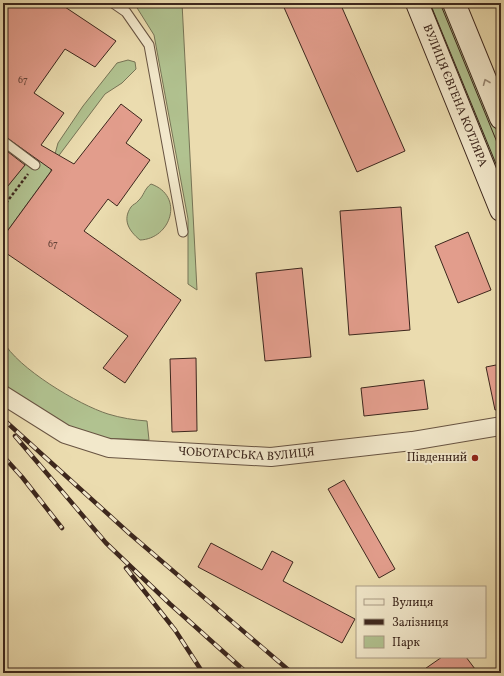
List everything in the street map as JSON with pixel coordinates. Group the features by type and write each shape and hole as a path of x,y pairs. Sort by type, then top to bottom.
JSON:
{"main road":[{"name":"ВУЛИЦЯ ЄВГЕНА КОТЛЯРА","path":"417,3 501,210"},
{"path":"454,3 501,118"}],"street":[{"name":"ЧОБОТАРСЬКА ВУЛИЦЯ","path":"3,395 65,434 109,448 271,457 412,441 501,426"}],"lane":[{"path":"113,3 126,12 149,45 183,232"},
{"path":"3,141 35,165"}],"path":[{"path":"3,207 35,165"}],"green space":[{"path":"134,3 182,3 197,290 188,284 188,219 154,35"},
{"path":"426,3 445,3 501,141 501,186"},
{"path":"128,60 135,62 136,69 122,83 105,94 57,158 55,154 58,143 83,106 117,63"},
{"path":"39,153 48,157 51,171 3,237 3,192 23,167"},
{"path":"151,184 162,190 168,198 171,207 170,216 160,233 151,238 140,240 130,229 127,216 131,207 140,199"},
{"path":"3,341 10,352 21,363 50,384 81,403 118,417 147,421 149,440 100,438 43,417 3,386"}],"building":[{"path":"3,3 59,3 116,41 95,67 65,49 34,93 64,113 41,145 74,164 121,104 142,120 126,143 150,160 117,206 108,199 84,231 181,300 125,383 103,368 128,336 3,251 3,237 52,170 3,135"},
{"path":"282,3 340,3 405,151 357,172"},
{"path":"3,148 25,165 3,192"},
{"path":"401,207 410,330 349,335 340,211"},
{"path":"468,232 491,290 458,303 435,246"},
{"path":"302,268 311,357 265,361 256,273"},
{"path":"196,358 197,431 172,432 170,359"},
{"path":"501,364 501,409 495,410 486,367"},
{"path":"424,380 428,409 364,416 361,388"},
{"path":"344,480 395,569 379,578 328,489"},
{"path":"211,543 262,570 272,551 293,562 283,581 355,619 342,643 198,567"},
{"path":"441,658 467,658 478,673 419,673"}],"tram line":[{"path":"430,3 501,176"},
{"path":"440,3 501,152"}],"railway":[{"path":"3,419 130,534 292,673"},
{"path":"15,436 106,543 170,604 247,673"},
{"path":"3,456 22,477 62,528"},
{"path":"126,568 175,630 203,673"}],"place":[{"name":"Південний","path":"475,458"}]}
